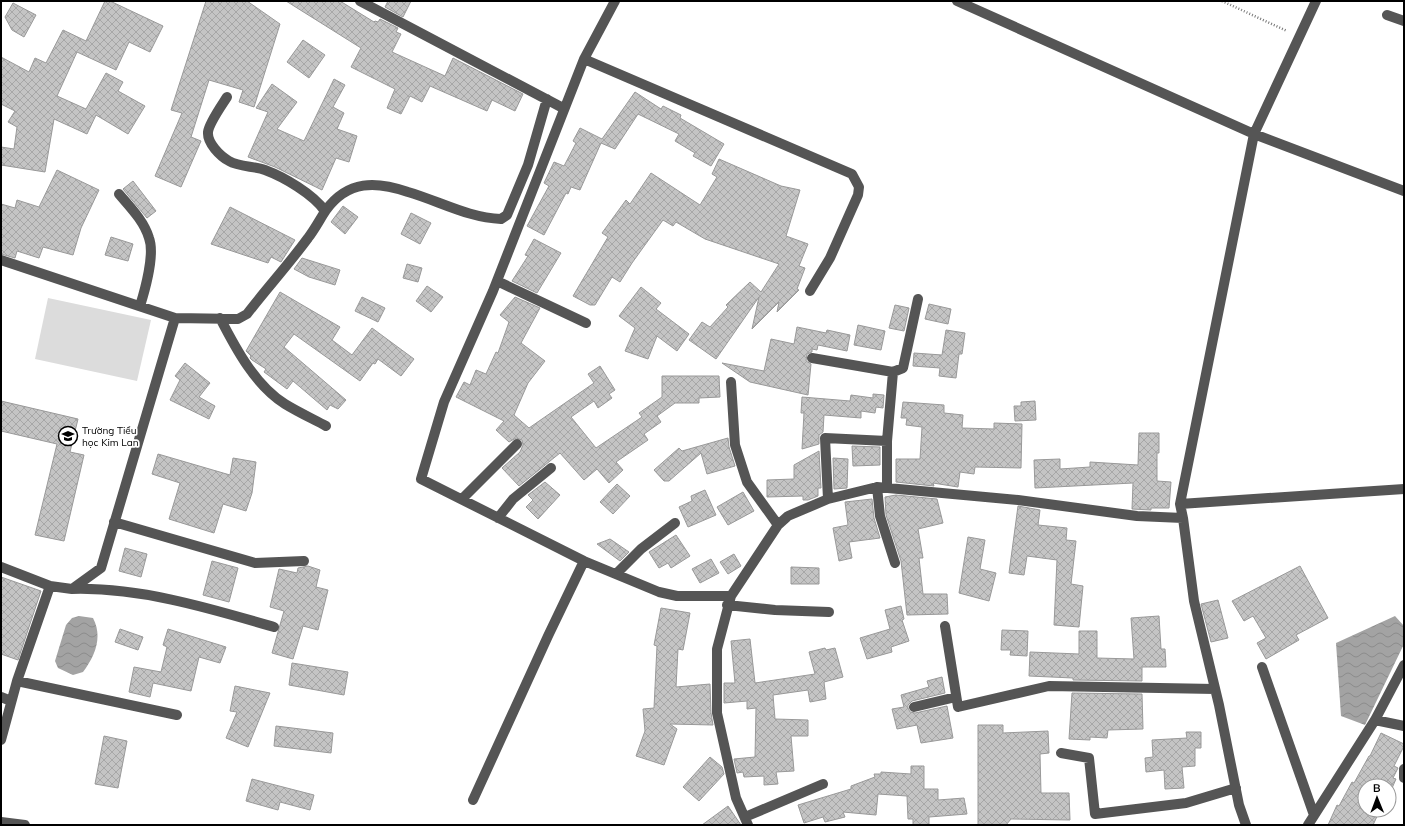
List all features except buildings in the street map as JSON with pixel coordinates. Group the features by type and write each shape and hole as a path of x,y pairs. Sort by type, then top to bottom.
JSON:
{"street":[{"path":"360,1 563,108"},
{"path":"615,1 584,59 563,108 497,281 444,402 421,479 584,561 659,592 677,596 729,600 775,610 830,612"},
{"path":"957,1 1254,134 1404,191"},
{"path":"1246,825 1236,788 1215,689 1194,601 1184,518 1180,504 1254,134 1316,1"},
{"path":"1387,15 1404,21"},
{"path":"584,59 852,174 859,187 858,195 830,258 810,291"},
{"path":"227,97 208,130 208,137 215,149 229,161 265,170 296,187 318,201 326,211"},
{"path":"1,260 175,318 238,319 247,314 309,237 335,198 362,185 376,185 408,192 478,216 501,219 506,215 528,165 547,99"},
{"path":"119,194 144,226 150,239 145,288 140,306"},
{"path":"506,215 517,227"},
{"path":"497,281 586,323"},
{"path":"812,358 893,372 903,368 918,299"},
{"path":"72,589 101,568 175,318"},
{"path":"220,318 241,356 265,386 284,404 326,426"},
{"path":"893,372 880,516 895,563"},
{"path":"731,382 735,445 747,482 778,525"},
{"path":"828,499 825,438 887,441"},
{"path":"462,499 517,444"},
{"path":"498,518 513,499 551,468"},
{"path":"823,784 747,821 736,798 716,713 717,649 729,600 778,525 788,516 828,499 882,488 1018,500 1137,516 1184,518"},
{"path":"1180,504 1404,489"},
{"path":"114,522 255,563 304,561"},
{"path":"616,574 641,549 675,523"},
{"path":"473,800 584,561"},
{"path":"1,566 50,586 72,589 100,588 178,602 206,608 274,627"},
{"path":"1,740 17,681 50,586"},
{"path":"945,626 958,707 1049,686 1215,689"},
{"path":"1308,825 1375,720 1404,665"},
{"path":"1262,667 1314,815"},
{"path":"17,681 177,715"},
{"path":"1,697 11,701"},
{"path":"914,707 956,697"},
{"path":"1375,720 1404,726"},
{"path":"1061,753 1089,758 1094,814 1186,803 1236,788"},
{"path":"1404,769 1404,778"},
{"path":"1,822 25,825"}],"path":[{"path":"1222,1 1300,37"}],"shaded area":[{"path":"48,298 151,320 137,381 35,359"}],"water":[{"path":"79,616 93,618 96,625 97,639 94,653 83,672 73,675 58,668 55,661 66,625 72,618"},
{"path":"1395,616 1404,626 1404,644 1365,725 1341,716 1336,643"}],"place":[{"name":"Trường Tiểu học Kim Lan","path":"68,436"}]}
